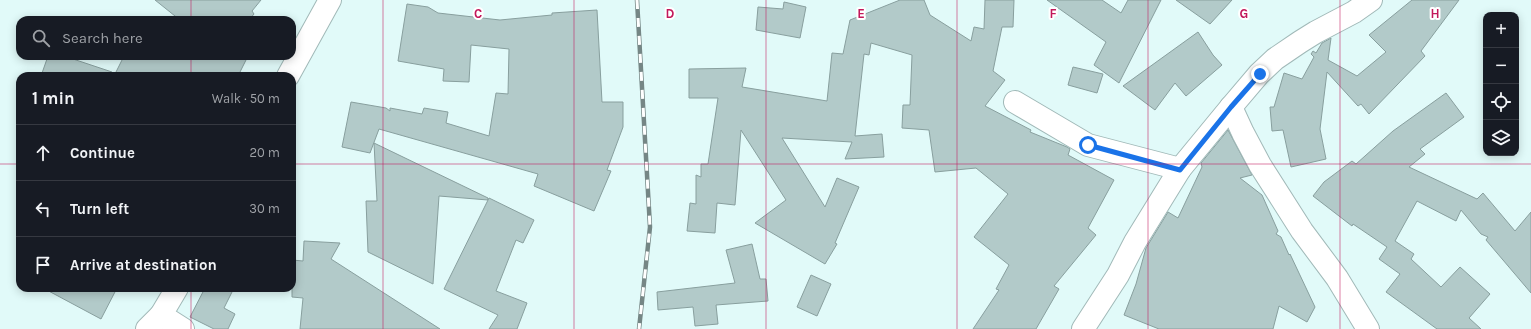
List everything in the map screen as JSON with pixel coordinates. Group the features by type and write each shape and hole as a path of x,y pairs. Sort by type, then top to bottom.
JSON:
{"street":[{"path":"290,72 330,0"},
{"path":"1083,329 1118,275 1135,242 1180,170 1231,107 1275,59 1316,32 1354,12 1371,0"},
{"path":"1015,102 1088,145 1180,170"},
{"path":"1231,107 1243,134 1260,165 1302,231 1337,278 1368,329"},
{"path":"174,292 154,322 183,329"}],"building":[{"path":"155,0 261,0 252,11 254,14 252,16 175,16"},
{"path":"900,0 924,0 930,15 971,41 974,27 984,29 985,0 1014,0 1013,27 1002,27 993,71 1005,80 985,106 1031,130 1030,132 1067,147 1070,149 1068,155 1114,180 1088,228 1096,235 1054,286 1059,289 1036,329 973,329 999,290 996,289 1009,265 974,237 1008,194 976,168 935,172 929,130 902,128 903,105 910,105 912,55 871,43 869,55 864,54 855,136 882,134 884,157 845,159 852,142 782,138 825,207 837,178 859,187 835,243 837,244 825,264 755,223 786,200 741,130 735,205 717,203 715,233 687,231 690,203 696,204 696,175 701,177 701,164 708,164 718,98 689,98 689,69 746,68 742,87 827,101 832,53 843,54 850,20"},
{"path":"1047,0 1102,0 1121,13 1128,0 1161,0 1119,83 1094,65 1106,42"},
{"path":"1176,0 1232,0 1210,24"},
{"path":"1412,0 1459,0 1421,51 1425,56 1369,114 1361,104 1358,106 1327,72 1320,129 1326,159 1291,167 1283,130 1272,131 1270,107 1274,107 1284,73 1302,79 1314,57 1311,54 1313,51 1316,53 1322,43 1331,38 1328,60 1357,76 1386,52 1369,35"},
{"path":"784,2 806,7 800,38 756,30 758,7 783,9"},
{"path":"407,4 428,7 438,13 500,20 552,15 552,13 597,10 602,102 623,102 623,127 607,170 611,171 594,211 534,186 538,174 379,129 370,153 342,147 351,102 386,108 390,111 390,108 422,114 424,108 448,112 446,123 489,136 496,93 508,94 509,49 471,45 469,82 443,81 444,69 398,61"},
{"path":"1198,32 1213,55 1222,65 1186,96 1175,83 1155,110 1123,86"},
{"path":"47,60 76,60 112,72 42,72"},
{"path":"122,60 246,60 240,72 116,72"},
{"path":"1073,67 1103,74 1097,93 1068,85"},
{"path":"1446,93 1464,117 1420,149 1425,154 1409,167 1477,199 1483,193 1515,231 1531,212 1531,293 1486,240 1488,237 1481,234 1461,210 1456,221 1417,201 1395,241 1414,254 1411,259 1441,287 1460,267 1490,294 1469,318 1481,329 1437,329 1386,292 1400,274 1379,259 1387,247 1353,224 1352,226 1313,196 1324,182 1352,161 1356,164 1393,131"},
{"path":"1228,130 1252,175 1240,178 1262,195 1278,231 1276,234 1281,237 1315,307 1307,322 1279,306 1273,329 1159,329 1124,315 1136,284 1146,248 1168,212 1178,218 1202,167 1201,163"},
{"path":"374,143 488,198 488,200 439,196 433,284 368,252 366,201 377,201"},
{"path":"489,198 534,220 523,243 516,240 496,291 527,303 517,329 489,329 498,315 444,289"},
{"path":"304,241 340,243 331,259 440,329 300,329 303,298 292,297 292,292 296,292 296,260 303,261"},
{"path":"752,244 760,279 766,279 768,301 716,305 718,324 695,326 693,307 658,310 657,292 735,283 726,250"},
{"path":"811,275 831,284 817,316 797,307"},
{"path":"50,292 115,292 101,319"},
{"path":"203,292 232,292 224,308 235,314 228,329 214,329 190,317"}],"railway":[{"path":"637,0 650,227 639,329"}],"route":[{"path":"1088,145 1180,170 1260,74"}]}
